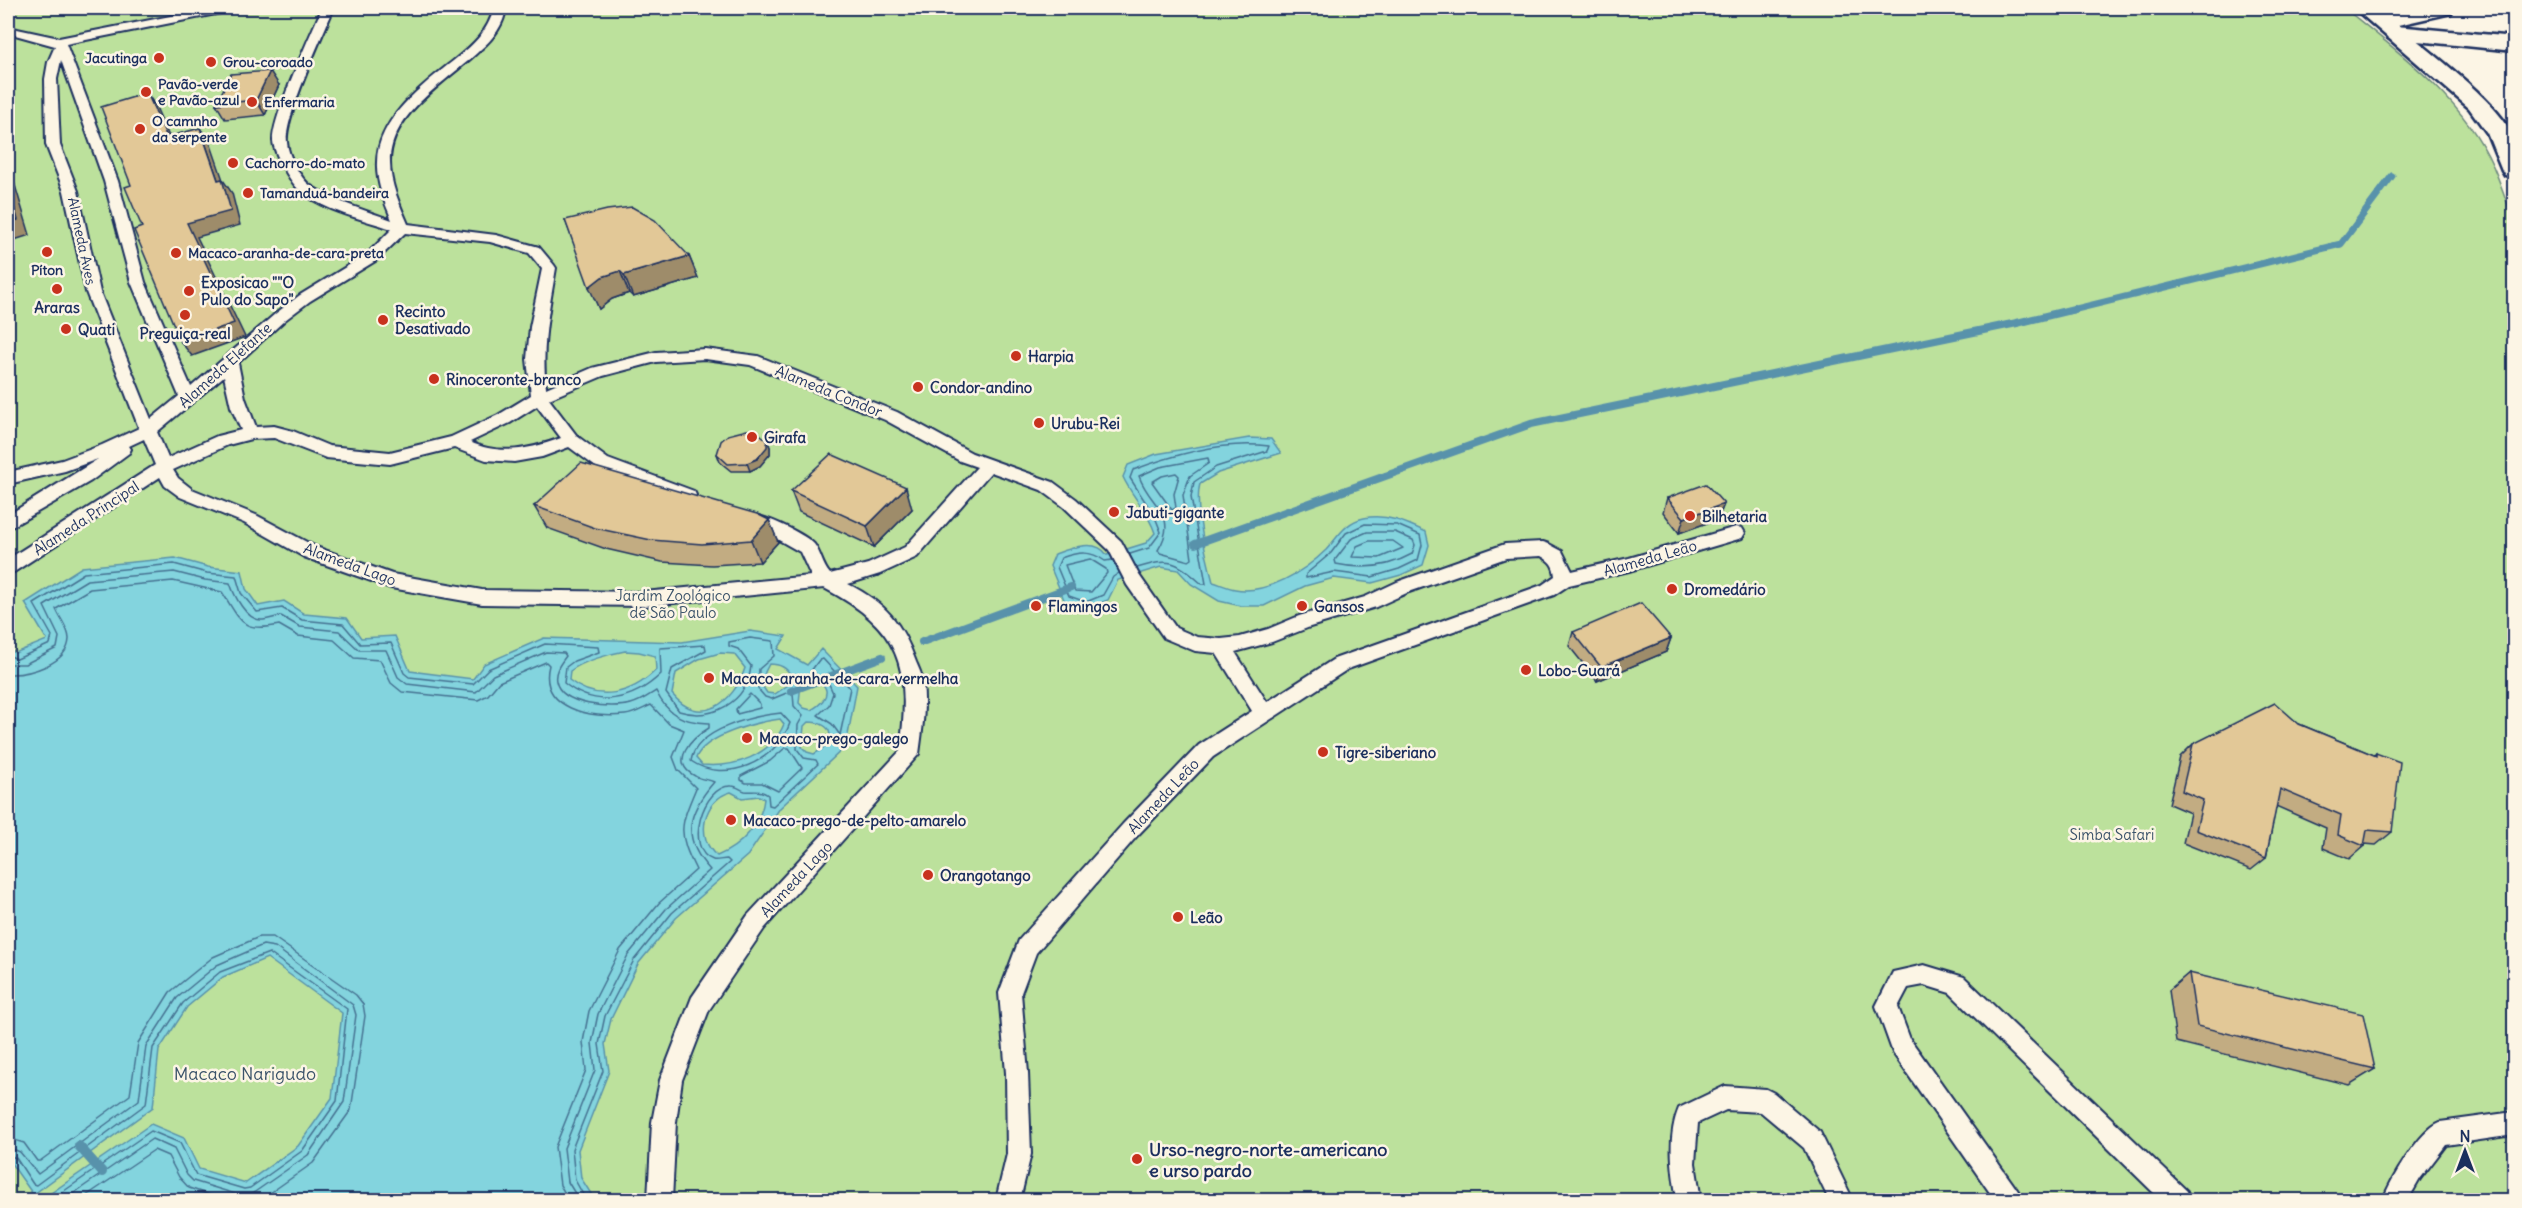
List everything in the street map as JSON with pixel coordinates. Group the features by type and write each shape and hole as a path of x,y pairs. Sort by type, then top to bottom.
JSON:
{"main road":[{"path":"2365,8 2477,103 2507,133 2514,170"},
{"path":"2389,27 2444,8"},
{"path":"2389,27 2514,44"}],"lane":[{"path":"8,30 60,44 92,33 226,8"},
{"path":"328,8 284,117 280,142 290,168 304,187 331,203 402,228 491,238 534,250 549,268 538,327 535,359 539,397 572,440 602,463 701,500"},
{"path":"402,228 386,180 384,154 387,140 416,101 440,76 484,41 500,8"},
{"path":"60,44 111,181 138,282 188,399"},
{"name":"Alameda Aves","path":"60,44 51,79 53,145 71,191 93,292 148,430"},
{"name":"Alameda Elefante","path":"8,478 27,475 108,449 148,430 188,399 297,304 372,257 402,228"},
{"name":"Alameda Condor","path":"539,397 598,372 656,357 705,354 753,360 891,416 966,457 1047,486 1070,503 1114,546 1133,580 1170,633 1196,644 1221,646"},
{"path":"230,361 237,401 251,433"},
{"path":"164,467 205,447 251,433 274,432 293,437 326,452 390,458 456,442 504,419 539,397"},
{"path":"8,523 85,477 148,430"},
{"name":"Alameda Lago","path":"148,430 171,482 186,493 250,519 310,552 391,581 482,597 644,599 850,577 911,552 988,465"},
{"path":"456,442 472,451 516,456 538,454 572,440"},
{"name":"Alameda Principal","path":"8,567 164,467"},
{"path":"734,513 767,525 807,548 816,570 826,581"},
{"name":"Alameda Leão","path":"1008,1200 1019,1154 1017,1073 1010,993 1027,947 1131,830 1206,751 1263,712 1341,664 1548,590 1564,579 1647,560 1736,533"},
{"path":"1263,712 1221,646 1240,644 1272,635 1305,621 1370,602 1403,587 1505,551 1543,549 1556,556 1563,567 1564,579"},
{"name":"Alameda Lago","path":"660,1200 664,1122 671,1080 700,1004 756,922 909,754 914,716 914,682 898,637 880,615 857,597 826,581"},
{"path":"2009,1200 1901,1045 1887,1005 1901,979 1923,975 1956,984 2178,1200"},
{"path":"1689,1200 1683,1162 1688,1116 1725,1098 1766,1101 1812,1140 1841,1200"},
{"path":"2395,1200 2412,1171 2440,1134 2514,1124"}],"green space":[{"name":"Jardim Zoológico de São Paulo","path":"8,8 2344,8 2408,60 2465,119 2493,166 2514,222 2514,1200 8,1200"}],"water":[{"path":"1249,438 1271,439 1281,453 1218,473 1200,484 1200,519 1213,582 1247,590 1272,585 1307,566 1352,523 1372,517 1396,520 1426,532 1429,545 1423,565 1401,575 1372,583 1334,578 1305,586 1264,606 1241,606 1219,601 1191,584 1178,570 1161,567 1118,580 1108,600 1086,608 1065,602 1050,566 1055,554 1076,547 1090,546 1102,550 1107,555 1146,543 1155,533 1123,477 1128,465 1156,454"},
{"path":"175,558 208,567 242,571 246,589 258,606 284,601 304,614 347,618 361,638 395,636 410,671 473,679 484,664 544,638 682,642 750,631 786,636 778,649 807,665 821,649 857,686 846,746 780,808 748,855 676,918 638,964 611,1019 605,1044 609,1071 578,1150 581,1178 593,1197 591,1200 41,1200 151,1124 184,1138 199,1169 246,1183 298,1146 332,1098 342,1013 267,958 223,977 187,1007 159,1050 153,1107 34,1194 37,1200 8,1159 8,648 15,653 47,640 25,603 82,567","holes":["625,651 639,652 655,656 656,670 636,685 614,693 591,692 569,680 570,671 596,658","720,653 734,654 745,668 733,692 715,707 705,710 694,709 683,704 672,694 676,673 699,659","769,664 782,667 791,676 788,685 775,694 767,693 763,687 765,672","805,679 814,680 824,686 826,695 811,710 799,703 801,683","780,719 784,724 778,735 761,752 739,762 726,764 702,765 696,758 701,750 720,736 758,723","808,722 824,725 828,729 830,733 827,744 814,754 802,747 804,726","731,792 742,798 759,796 764,799 759,817 748,834 734,847 717,856 710,849 704,830 708,811 721,796"]}],"building":[{"path":"270,71 256,100 216,104 231,74"},
{"path":"147,93 167,137 200,128 218,180 222,179 231,211 187,223 234,323 181,342 134,230 142,227 125,187 131,185 101,107"},
{"path":"8,186 18,220 8,223"},
{"path":"632,207 655,220 689,256 624,275 620,271 602,277 589,287 565,220 607,210"},
{"path":"747,430 756,431 767,440 767,447 757,459 747,463 728,464 717,454 721,441 728,435"},
{"path":"831,454 906,487 867,526 791,491"},
{"path":"581,463 757,514 769,520 751,540 702,544 651,540 595,528 534,506"},
{"path":"1706,484 1724,504 1684,518 1667,498"},
{"path":"1641,603 1671,638 1601,667 1573,632"},
{"path":"2275,703 2299,724 2376,756 2376,753 2400,762 2392,832 2367,830 2364,846 2338,835 2341,815 2280,789 2266,858 2196,830 2203,800 2182,791 2193,744"},
{"path":"2189,973 2363,1014 2375,1069 2197,1026"}],"waterway":[{"path":"2068,311 2341,244 2392,176"},
{"path":"1195,544 1531,424 2017,323 2074,309"},
{"path":"922,642 1071,587"},
{"path":"791,691 882,657"},
{"path":"79,1146 102,1172"}],"place":[{"name":"Jacutinga","path":"159,58"},
{"name":"Grou-coroado","path":"211,62"},
{"name":"Pavão-verde e Pavão-azul","path":"146,92"},
{"name":"Enfermaria","path":"252,102"},
{"name":"O camnho da serpente","path":"140,129"},
{"name":"Cachorro-do-mato","path":"233,163"},
{"name":"Tamanduá-bandeira","path":"248,193"},
{"name":"Píton","path":"47,252"},
{"name":"Macaco-aranha-de-cara-preta","path":"176,253"},
{"name":"Araras","path":"57,289"},
{"name":"Exposicao \"\"O Pulo do Sapo\"","path":"189,291"},
{"name":"Preguiça-real","path":"185,315"},
{"name":"Recinto Desativado","path":"383,320"},
{"name":"Quati","path":"66,329"},
{"name":"Harpia","path":"1016,356"},
{"name":"Rinoceronte-branco","path":"434,379"},
{"name":"Condor-andino","path":"918,387"},
{"name":"Urubu-Rei","path":"1039,423"},
{"name":"Girafa","path":"752,437"},
{"name":"Jabuti-gigante","path":"1114,512"},
{"name":"Bilhetaria","path":"1690,516"},
{"name":"Dromedário","path":"1672,589"},
{"name":"Flamingos","path":"1036,606"},
{"name":"Gansos","path":"1302,606"},
{"name":"Lobo-Guará","path":"1526,670"},
{"name":"Macaco-aranha-de-cara-vermelha","path":"709,678"},
{"name":"Macaco-prego-galego","path":"747,738"},
{"name":"Tigre-siberiano","path":"1323,752"},
{"name":"Macaco-prego-de-pelto-amarelo","path":"731,820"},
{"name":"Orangotango","path":"928,875"},
{"name":"Leão","path":"1178,917"},
{"name":"Urso-negro-norte-americano e urso pardo","path":"1137,1159"}],"park label":[{"name":"Simba Safari","path":"2112,834"},
{"name":"Macaco Narigudo","path":"245,1073"}]}
